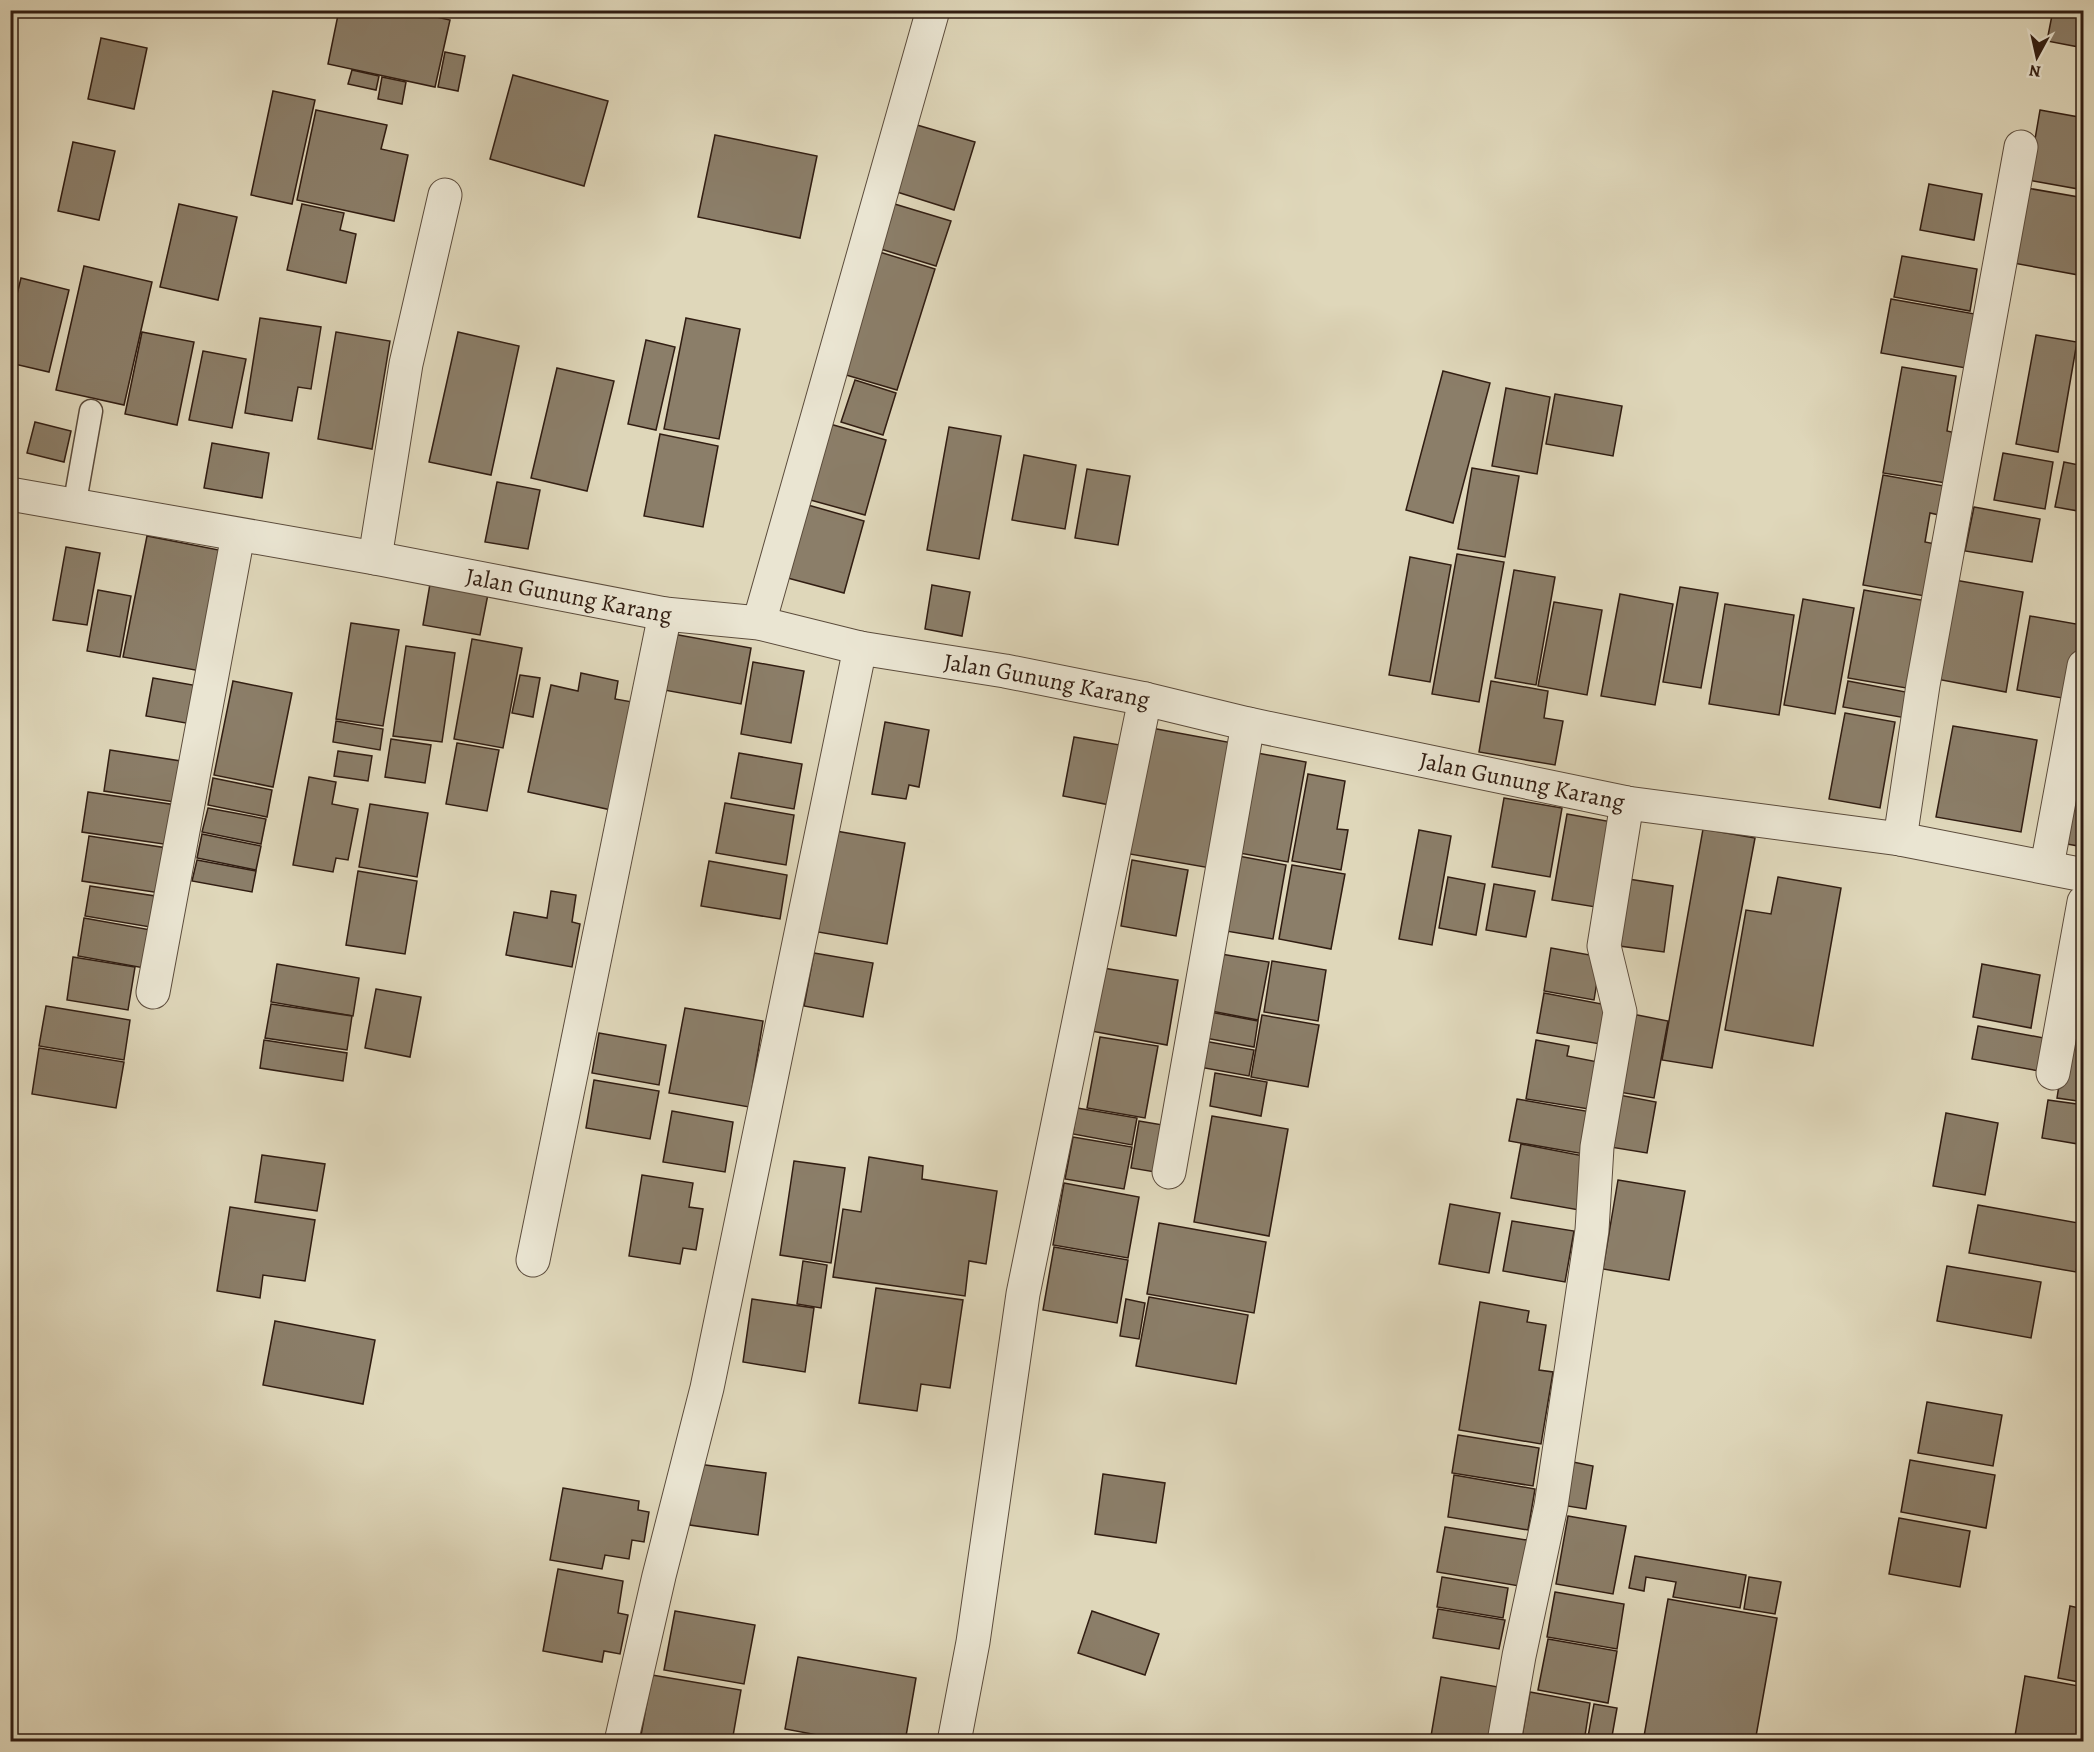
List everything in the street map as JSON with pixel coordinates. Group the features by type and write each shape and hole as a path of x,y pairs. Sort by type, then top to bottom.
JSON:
{"street":[{"path":"759,623 933,10"},
{"path":"1900,839 1923,686 2021,147"},
{"path":"375,558 405,364 445,195"},
{"name":"Jalan Gunung Karang","path":"10,494 375,558 665,614 759,623 860,648 1005,671 1145,699 1248,724 1627,803 1900,839 2084,875"},
{"path":"153,992 238,535"},
{"path":"533,1260 665,614"},
{"path":"621,1742 659,1576 707,1388 860,648"},
{"path":"2047,866 2084,666"},
{"path":"954,1742 973,1642 1023,1294 1145,699"},
{"path":"1168,1172 1248,724"},
{"path":"1504,1742 1519,1656 1551,1506 1592,1230 1597,1147 1620,1012 1604,946 1627,803"},
{"path":"2053,1073 2084,902"}],"lane":[{"path":"74,507 91,411"}],"building":[{"path":"339,10 405,10 450,20 435,87 328,64"},
{"path":"2053,10 2084,10 2084,48 2047,41"},
{"path":"101,38 147,48 134,109 88,99"},
{"path":"445,52 465,56 458,91 438,87"},
{"path":"352,70 379,76 376,90 348,84"},
{"path":"513,75 608,101 584,186 490,159"},
{"path":"382,77 406,82 402,104 378,99"},
{"path":"273,91 315,100 292,204 251,195"},
{"path":"316,110 387,125 381,149 408,155 394,221 297,200"},
{"path":"2040,110 2084,118 2084,190 2028,180"},
{"path":"917,125 975,142 954,210 897,192"},
{"path":"715,135 817,156 800,238 698,217"},
{"path":"73,142 115,151 99,220 58,211"},
{"path":"1929,184 1982,194 1974,240 1920,230"},
{"path":"2027,188 2084,198 2084,276 2013,263"},
{"path":"888,202 951,221 936,266 874,247"},
{"path":"179,204 237,217 218,300 160,287"},
{"path":"302,204 344,213 340,230 356,234 346,283 287,270"},
{"path":"873,250 935,269 897,390 836,372"},
{"path":"1902,256 1977,269 1970,311 1894,297"},
{"path":"84,266 152,282 124,405 56,390"},
{"path":"21,278 69,290 49,372 10,363 10,323"},
{"path":"1891,299 1986,316 1977,370 1881,353"},
{"path":"260,318 321,327 311,389 298,387 292,421 245,413"},
{"path":"686,318 740,329 719,439 664,429"},
{"path":"142,332 194,342 177,425 125,414"},
{"path":"336,332 390,341 372,449 318,439"},
{"path":"458,332 519,346 491,475 429,462"},
{"path":"2036,335 2077,342 2058,452 2016,444"},
{"path":"646,340 675,347 656,430 628,424"},
{"path":"203,351 246,359 232,428 189,420"},
{"path":"1902,367 1956,376 1947,431 1960,434 1952,484 1883,473"},
{"path":"557,368 614,381 587,491 531,478"},
{"path":"1443,371 1490,383 1453,523 1406,510"},
{"path":"855,380 896,393 883,435 841,422"},
{"path":"1506,388 1550,397 1537,474 1492,466"},
{"path":"1555,394 1622,406 1613,456 1546,444"},
{"path":"35,422 71,431 64,462 27,453"},
{"path":"823,422 886,440 865,515 803,498"},
{"path":"949,427 1001,436 979,559 927,550"},
{"path":"660,434 718,446 703,527 644,516"},
{"path":"212,443 269,453 262,498 204,488"},
{"path":"2003,453 2053,462 2045,509 1994,500"},
{"path":"1024,455 1076,465 1065,529 1012,520"},
{"path":"2064,462 2084,466 2084,512 2055,507"},
{"path":"1472,468 1519,476 1505,557 1458,549"},
{"path":"1087,469 1130,476 1118,545 1075,538"},
{"path":"1883,475 1944,486 1939,515 1930,513 1925,542 1945,546 1936,598 1863,585"},
{"path":"497,482 540,490 528,549 485,542"},
{"path":"801,503 864,521 844,593 780,576"},
{"path":"1974,507 2040,519 2032,562 1965,551"},
{"path":"147,536 229,552 206,672 123,657"},
{"path":"66,547 100,553 87,625 53,620"},
{"path":"1457,554 1504,562 1479,702 1432,694"},
{"path":"1410,557 1451,565 1430,682 1389,675"},
{"path":"1514,570 1555,577 1536,685 1495,678"},
{"path":"431,578 489,589 480,635 423,625"},
{"path":"1949,579 2023,592 2006,692 1931,678"},
{"path":"932,585 970,592 962,636 925,629"},
{"path":"1680,587 1718,593 1701,688 1663,682"},
{"path":"98,590 131,596 120,657 87,651"},
{"path":"1864,590 1927,601 1912,689 1848,678"},
{"path":"1620,594 1673,604 1655,705 1601,696"},
{"path":"1803,599 1854,608 1835,714 1784,705"},
{"path":"1554,602 1602,610 1587,695 1538,686"},
{"path":"1725,604 1794,615 1779,715 1709,704"},
{"path":"2030,616 2082,625 2068,699 2017,690"},
{"path":"351,623 399,630 383,726 336,719"},
{"path":"673,634 751,648 741,704 664,690"},
{"path":"472,639 522,648 503,748 454,739"},
{"path":"406,646 455,653 442,742 393,736"},
{"path":"753,662 804,671 791,743 741,734"},
{"path":"581,673 618,681 615,699 638,703 616,811 528,792 551,685 578,691"},
{"path":"520,675 540,678 533,717 512,713"},
{"path":"153,678 204,687 197,725 146,716"},
{"path":"233,681 292,693 273,787 214,775"},
{"path":"1491,681 1548,691 1544,718 1563,721 1555,765 1479,752"},
{"path":"1848,681 1911,693 1906,718 1843,707"},
{"path":"10,683 16,684 10,708"},
{"path":"1845,713 1895,722 1880,808 1829,799"},
{"path":"2084,716 2084,847 2061,843"},
{"path":"336,721 383,729 380,750 333,742"},
{"path":"885,722 929,730 919,787 909,785 906,799 872,794"},
{"path":"1953,726 2037,740 2021,832 1936,817"},
{"path":"1146,727 1238,744 1216,869 1124,853"},
{"path":"1074,737 1120,745 1110,805 1063,796"},
{"path":"391,739 431,745 425,783 385,777"},
{"path":"457,743 499,750 487,811 446,804"},
{"path":"110,750 187,762 181,803 104,791"},
{"path":"338,751 372,756 368,781 334,776"},
{"path":"1252,752 1306,762 1288,862 1234,852"},
{"path":"739,753 802,764 794,809 731,798"},
{"path":"1308,774 1345,781 1337,829 1348,830 1341,870 1292,861"},
{"path":"309,777 336,782 332,804 358,809 348,860 336,858 333,872 293,865"},
{"path":"213,778 272,790 267,817 208,805"},
{"path":"88,792 183,806 177,846 82,832"},
{"path":"1504,798 1562,808 1550,877 1492,867"},
{"path":"725,803 794,815 786,865 716,853"},
{"path":"370,804 428,813 417,877 359,867"},
{"path":"208,808 266,819 261,844 202,832"},
{"path":"1567,814 1618,823 1602,908 1552,900"},
{"path":"1703,829 1755,838 1712,1068 1662,1060"},
{"path":"1419,830 1451,836 1432,945 1399,939"},
{"path":"836,831 905,843 887,944 818,932"},
{"path":"202,834 261,846 256,870 197,858"},
{"path":"89,836 167,848 160,893 82,881"},
{"path":"1233,855 1286,865 1273,939 1220,930"},
{"path":"197,860 256,871 252,892 192,881"},
{"path":"1132,860 1188,870 1176,936 1121,926"},
{"path":"709,861 787,875 780,919 701,906"},
{"path":"1292,865 1345,874 1331,949 1279,939"},
{"path":"358,871 417,881 405,954 346,945"},
{"path":"1448,877 1485,884 1476,935 1439,928"},
{"path":"1778,877 1841,888 1813,1046 1725,1030 1746,910 1771,914"},
{"path":"1622,878 1673,886 1664,952 1612,945"},
{"path":"1494,884 1535,891 1526,937 1486,930"},
{"path":"90,886 155,896 150,927 85,916"},
{"path":"551,891 576,895 572,922 580,924 572,967 506,955 514,912 547,918"},
{"path":"84,918 151,930 144,968 78,956"},
{"path":"1551,948 1601,957 1594,1000 1544,991"},
{"path":"814,953 873,963 863,1017 804,1006"},
{"path":"1221,954 1269,962 1258,1020 1211,1011"},
{"path":"73,957 135,967 128,1010 67,1000"},
{"path":"1272,961 1326,970 1318,1021 1264,1012"},
{"path":"277,964 359,978 353,1016 271,1002"},
{"path":"1982,964 2040,975 2031,1028 1973,1017"},
{"path":"1103,968 1178,980 1167,1045 1091,1031"},
{"path":"2075,984 2084,985 2084,1102 2057,1098"},
{"path":"376,989 421,997 410,1057 365,1048"},
{"path":"1544,993 1607,1005 1600,1044 1537,1033"},
{"path":"271,1004 352,1016 347,1050 265,1038"},
{"path":"46,1006 130,1020 124,1060 39,1046"},
{"path":"685,1008 763,1021 749,1107 669,1093"},
{"path":"1210,1012 1258,1021 1254,1047 1205,1038"},
{"path":"1627,1013 1668,1021 1654,1098 1613,1091"},
{"path":"1262,1015 1319,1025 1308,1087 1251,1077"},
{"path":"1978,1026 2044,1038 2039,1071 1972,1059"},
{"path":"599,1033 666,1045 659,1085 592,1073"},
{"path":"1100,1037 1158,1046 1145,1118 1087,1108"},
{"path":"264,1040 347,1053 343,1081 260,1068"},
{"path":"1536,1040 1569,1046 1567,1056 1603,1063 1595,1110 1526,1099"},
{"path":"1204,1041 1254,1050 1249,1076 1199,1067"},
{"path":"39,1048 124,1062 116,1108 32,1094"},
{"path":"1215,1073 1267,1082 1261,1116 1210,1106"},
{"path":"594,1080 659,1091 650,1139 586,1128"},
{"path":"1614,1094 1656,1102 1647,1153 1604,1146"},
{"path":"1517,1099 1597,1113 1590,1155 1509,1141"},
{"path":"2048,1100 2084,1105 2084,1145 2042,1138"},
{"path":"1077,1108 1137,1118 1132,1145 1073,1134"},
{"path":"672,1111 733,1122 725,1172 663,1162"},
{"path":"1946,1113 1998,1123 1985,1195 1933,1186"},
{"path":"1212,1116 1288,1129 1269,1236 1194,1222"},
{"path":"1139,1121 1163,1125 1155,1172 1131,1168"},
{"path":"10,1130 15,1131 10,1155"},
{"path":"1073,1137 1132,1147 1124,1189 1065,1179"},
{"path":"1521,1144 1589,1157 1579,1210 1511,1198"},
{"path":"262,1155 325,1164 317,1211 255,1202"},
{"path":"869,1157 923,1166 922,1179 997,1191 986,1264 969,1261 965,1296 833,1277 843,1209 861,1212"},
{"path":"794,1161 845,1168 831,1263 780,1255"},
{"path":"642,1175 693,1183 689,1207 703,1209 696,1250 683,1248 680,1264 629,1256"},
{"path":"1618,1180 1685,1191 1669,1280 1603,1269"},
{"path":"1064,1183 1139,1197 1128,1258 1053,1245"},
{"path":"1450,1204 1500,1213 1489,1273 1439,1264"},
{"path":"1978,1205 2084,1224 2076,1272 1969,1253"},
{"path":"230,1207 315,1220 305,1281 263,1275 260,1298 217,1291"},
{"path":"1512,1221 1574,1231 1565,1282 1503,1271"},
{"path":"1159,1223 1266,1242 1254,1313 1147,1294"},
{"path":"1054,1247 1128,1260 1117,1323 1043,1310"},
{"path":"803,1261 827,1265 821,1308 797,1304"},
{"path":"1947,1266 2041,1282 2031,1338 1937,1321"},
{"path":"876,1288 963,1300 950,1388 921,1384 917,1411 859,1403"},
{"path":"1149,1297 1248,1315 1236,1384 1136,1366"},
{"path":"752,1299 814,1308 805,1372 743,1362"},
{"path":"1126,1299 1145,1303 1139,1339 1120,1336"},
{"path":"1480,1302 1529,1311 1527,1322 1546,1325 1539,1370 1553,1372 1541,1444 1459,1430"},
{"path":"275,1321 375,1340 363,1404 263,1385"},
{"path":"1927,1402 2002,1415 1993,1466 1918,1453"},
{"path":"1458,1435 1539,1448 1533,1486 1452,1473"},
{"path":"1910,1460 1995,1475 1986,1528 1901,1512"},
{"path":"1568,1461 1593,1466 1586,1509 1561,1505"},
{"path":"698,1464 766,1473 758,1535 690,1525"},
{"path":"1103,1474 1165,1483 1156,1543 1095,1534"},
{"path":"1454,1475 1535,1489 1528,1530 1448,1517"},
{"path":"563,1488 639,1501 638,1510 649,1512 644,1542 632,1540 629,1559 605,1555 602,1569 550,1560"},
{"path":"1568,1516 1626,1526 1613,1594 1556,1584"},
{"path":"1899,1518 1970,1531 1960,1587 1889,1574"},
{"path":"1445,1527 1533,1541 1525,1587 1437,1572"},
{"path":"1635,1556 1746,1575 1740,1608 1673,1597 1676,1582 1646,1577 1644,1591 1629,1588"},
{"path":"558,1569 623,1581 618,1613 628,1615 620,1654 604,1651 602,1662 543,1651"},
{"path":"1442,1577 1508,1588 1503,1618 1437,1607"},
{"path":"1749,1577 1781,1582 1775,1614 1744,1609"},
{"path":"1555,1592 1624,1604 1617,1649 1547,1637"},
{"path":"1668,1599 1777,1618 1755,1742 1643,1742"},
{"path":"2070,1606 2084,1609 2084,1683 2058,1678"},
{"path":"1438,1609 1505,1620 1499,1649 1433,1638"},
{"path":"675,1611 755,1625 744,1684 664,1670"},
{"path":"1092,1611 1159,1634 1145,1675 1078,1653"},
{"path":"1548,1639 1617,1651 1608,1703 1538,1690"},
{"path":"798,1657 916,1678 905,1742 855,1742 785,1729"},
{"path":"652,1675 741,1690 732,1742 679,1742 641,1735"},
{"path":"2025,1676 2084,1687 2084,1742 2014,1742"},
{"path":"1441,1677 1504,1688 1495,1742 1430,1742"},
{"path":"1530,1692 1590,1703 1584,1742 1521,1742"},
{"path":"1594,1704 1617,1708 1611,1742 1587,1742"}]}
